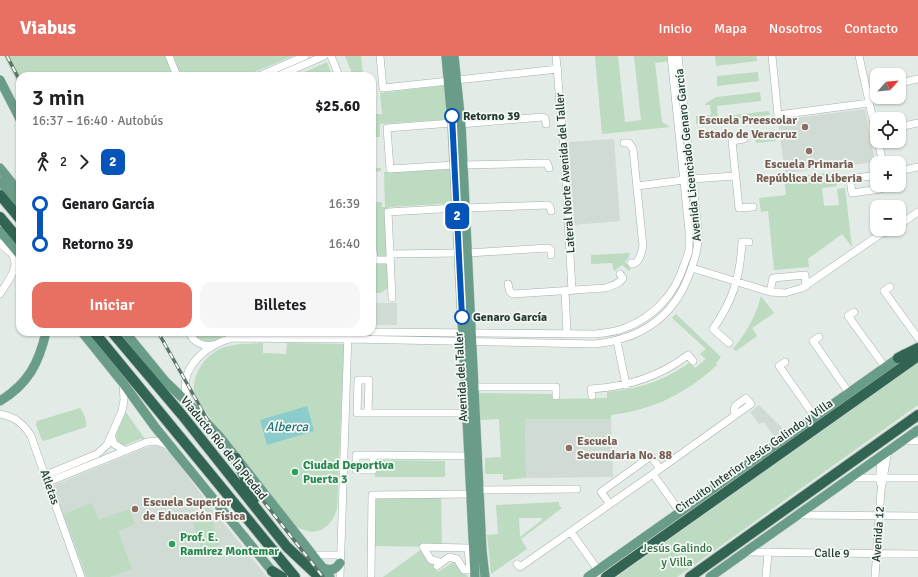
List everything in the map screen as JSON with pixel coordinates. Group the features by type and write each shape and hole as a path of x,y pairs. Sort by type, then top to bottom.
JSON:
{"highway":[{"path":"0,194 16,214"},
{"path":"0,217 16,236"},
{"path":"97,336 295,577"},
{"name":"Viaducto Río de la Piedad","path":"115,336 287,547 321,572"},
{"path":"898,358 918,348"},
{"name":"Circuito Interior Jesús Galindo y Villa","path":"606,577 918,356"},
{"path":"690,577 918,415"},
{"path":"236,458 258,510"},
{"path":"287,547 312,577"},
{"path":"274,574 282,577"}],"main road":[{"name":"Avenida del Taller","path":"446,56 453,80"},
{"name":"Avenida del Taller","path":"454,56 453,80 457,123 467,338 466,413 472,433 469,456 485,577"},
{"path":"0,80 16,112"},
{"path":"0,168 16,188"},
{"path":"0,181 16,201"},
{"path":"0,231 16,250"},
{"path":"0,401 28,377 39,358 45,336"},
{"path":"85,336 171,447 274,574"},
{"name":"Viaducto Río de la Piedad","path":"128,336 165,381 220,437 312,555 321,572 330,577"},
{"name":"Avenida del Taller","path":"467,338 473,387 472,433 475,577"},
{"path":"588,577 918,344"},
{"path":"710,577 918,430"},
{"path":"321,572 333,570 338,567 340,559"}],"street":[{"path":"169,56 175,72"},
{"path":"268,72 305,56"},
{"path":"287,72 324,56"},
{"path":"331,56 337,72"},
{"path":"380,56 383,88 558,69"},
{"name":"Lateral Norte Avenida del Taller","path":"556,56 565,163 568,291 567,334"},
{"name":"Avenida Licenciado Genaro García","path":"376,336 467,338 595,334 614,332 635,324 646,318 660,306 674,288 689,251 689,231 671,56"},
{"name":"Avenida Licenciado Genaro García","path":"376,332 595,344 617,341 635,334 647,328 667,312 680,295 697,255 698,230 678,56"},
{"path":"772,56 778,115 870,103 859,56"},
{"path":"906,82 918,79"},
{"path":"546,124 545,118 542,117 387,128 390,169 459,165 547,163 548,168"},
{"path":"906,126 918,123"},
{"path":"744,139 732,141 739,208 753,207"},
{"path":"624,143 629,143 633,149 643,246 641,255 636,263 631,263"},
{"path":"680,147 688,146"},
{"path":"906,170 918,167"},
{"path":"692,179 735,176"},
{"path":"870,176 850,179 852,193 870,191"},
{"path":"637,186 684,180"},
{"path":"392,298 388,212 548,205 551,211"},
{"path":"906,220 918,212"},
{"path":"689,231 698,230"},
{"path":"692,268 770,292 785,293 798,290 806,286 878,236"},
{"path":"729,343 713,329 725,310 736,282 740,264 742,242 749,242"},
{"path":"0,243 12,254 15,264 13,272 0,294"},
{"path":"376,260 390,257 548,248 551,250 551,255"},
{"path":"508,284 510,292 513,294 568,291 610,287 622,279 620,274"},
{"path":"770,292 773,278 805,275 806,286"},
{"path":"890,287 884,291 918,338"},
{"path":"660,306 667,312"},
{"path":"854,312 848,316 886,367"},
{"path":"595,334 595,344"},
{"path":"191,336 202,344 210,346 215,345"},
{"name":"Avenida Licenciado Genaro García","path":"192,407 186,397 185,384 187,376 191,366 199,356 215,345 230,339 313,336"},
{"path":"340,577 348,336"},
{"path":"819,337 813,341 849,393"},
{"path":"617,341 626,385"},
{"path":"592,396 591,389 626,385 657,374 671,367 688,355 693,361"},
{"path":"785,362 779,366 814,417"},
{"path":"47,478 100,452 107,445 122,411 124,400 123,383"},
{"path":"473,387 556,387 556,396"},
{"path":"368,413 466,413"},
{"name":"Atletas","path":"0,414 14,418 21,422 32,436 81,577"},
{"path":"517,564 520,567 736,414"},
{"path":"111,434 114,444 124,450"},
{"path":"902,441 918,441"},
{"path":"47,478 147,442 161,442 171,447"},
{"name":"Avenida 12","path":"875,577 885,453"},
{"path":"373,455 469,456"},
{"path":"610,504 601,492 651,456 660,469"},
{"path":"653,474 680,512"},
{"path":"850,478 918,478"},
{"path":"371,575 372,495 577,489"},
{"path":"797,515 918,516"},
{"path":"571,532 598,570"},
{"path":"442,546 468,548 470,570 464,570 457,559 449,557 437,566 437,561 431,560 423,547 442,546"},
{"name":"Calle 9","path":"745,552 918,554"},
{"path":"766,577 768,552"},
{"path":"312,555 340,559"}],"shaded area":[{"path":"865,109 870,136 870,148 872,148 874,156 870,156 870,163 785,173 778,120"},
{"path":"614,139 620,221 574,225 568,142"},
{"path":"376,303 397,303 397,325 376,325"},
{"path":"759,405 785,431 775,438 764,422 759,424 750,412"},
{"name":"Escuela Secundaria No. 88","path":"525,419 611,419 613,477 526,478"},
{"name":"Escuela Superior de Educación Física","path":"153,446 158,446 172,455 209,505 267,577 83,577 52,486"}],"green space":[{"path":"4,56 293,56 255,72 16,72 16,80"},
{"path":"345,56 361,56 363,72 351,72"},
{"path":"595,56 618,56 625,122 641,120 634,56 669,56 670,61 655,63 662,122 670,127 602,134"},
{"path":"715,56 756,56 757,61 716,66"},
{"path":"327,62 331,72 304,72"},
{"path":"758,72 759,81 717,86 717,76"},
{"path":"449,85 452,119 380,124 380,137 376,137 376,114 382,114 380,93"},
{"path":"760,92 761,101 717,106 718,117 769,111 770,115 696,124 696,116 711,115 710,105 705,104 716,97"},
{"path":"774,130 776,141 756,143 754,132"},
{"path":"376,168 381,168 381,171 376,172"},
{"path":"456,169 458,203 389,207 393,284 381,293 376,293 376,202 382,202 382,207 385,207 384,172"},
{"path":"835,172 837,186 822,188 824,206 839,205 837,189 845,188 852,247 842,234 808,259 809,267 774,270 768,211 761,212 759,198 786,195 784,178"},
{"path":"630,253 625,262 631,269 629,271 622,265 614,271 612,263 591,264 591,255"},
{"path":"761,296 774,313 752,328 757,336 736,351 733,349 750,324"},
{"path":"676,314 721,357 716,363 717,365 706,375 694,384 668,399 641,409 611,415 611,419 525,419 526,478 503,480 503,474 485,474 485,458 501,457 499,419 480,420 479,393 552,394 553,399 607,398 607,392 630,389 651,383 681,369 690,362 695,368 706,359 700,354 706,349 672,318"},
{"path":"221,336 218,339 209,342 200,340 197,337"},
{"name":"Ciudad Deportiva Puerta 3","path":"263,343 263,353 286,354 287,343 344,344 337,509 326,527 314,532 301,529 294,525 229,446 199,402 194,392 194,384 198,371 204,362 218,350 234,345"},
{"name":"Jesús Galindo y Villa","path":"918,363 918,405 677,577 617,577"},
{"path":"80,408 85,417 86,427 44,441 42,440 36,425 37,421"},
{"path":"126,412 145,439 140,439 123,446 117,442 116,432 124,413"},
{"path":"375,460 445,461 445,477 375,477"},
{"path":"441,496 442,547 374,546 374,497"},
{"path":"559,502 559,505 562,508 521,539 527,549 491,574 487,535 498,534 496,505","holes":["519,518 541,518 542,520 520,537"]},
{"path":"92,503 99,520 129,509 135,524 118,531 132,569 109,577 87,577 64,514"},
{"path":"208,508 220,545 202,551 190,514"},
{"path":"422,549 438,572 456,560 468,577 383,577"}],"water":[{"name":"Alberca","path":"307,406 314,431 267,445 260,420"}],"railway":[{"path":"7,56 16,73"},
{"path":"160,336 231,460 323,577"}],"bus line":[{"name":"2","path":"452,116 462,317"}],"place":[{"name":"Retorno 39","path":"452,116"},
{"name":"Escuela Preescolar Estado de Veracruz","path":"805,127"},
{"name":"Escuela Primaria República de Liberia","path":"809,151"},
{"name":"Genaro García","path":"462,317"},
{"name":"Escuela Secundaria No. 88","path":"569,448"},
{"name":"Ciudad Deportiva Puerta 3","path":"295,472"},
{"name":"Escuela Superior de Educación Física","path":"135,509"},
{"name":"Prof. E. Ramirez Montemar","path":"172,544"}]}
